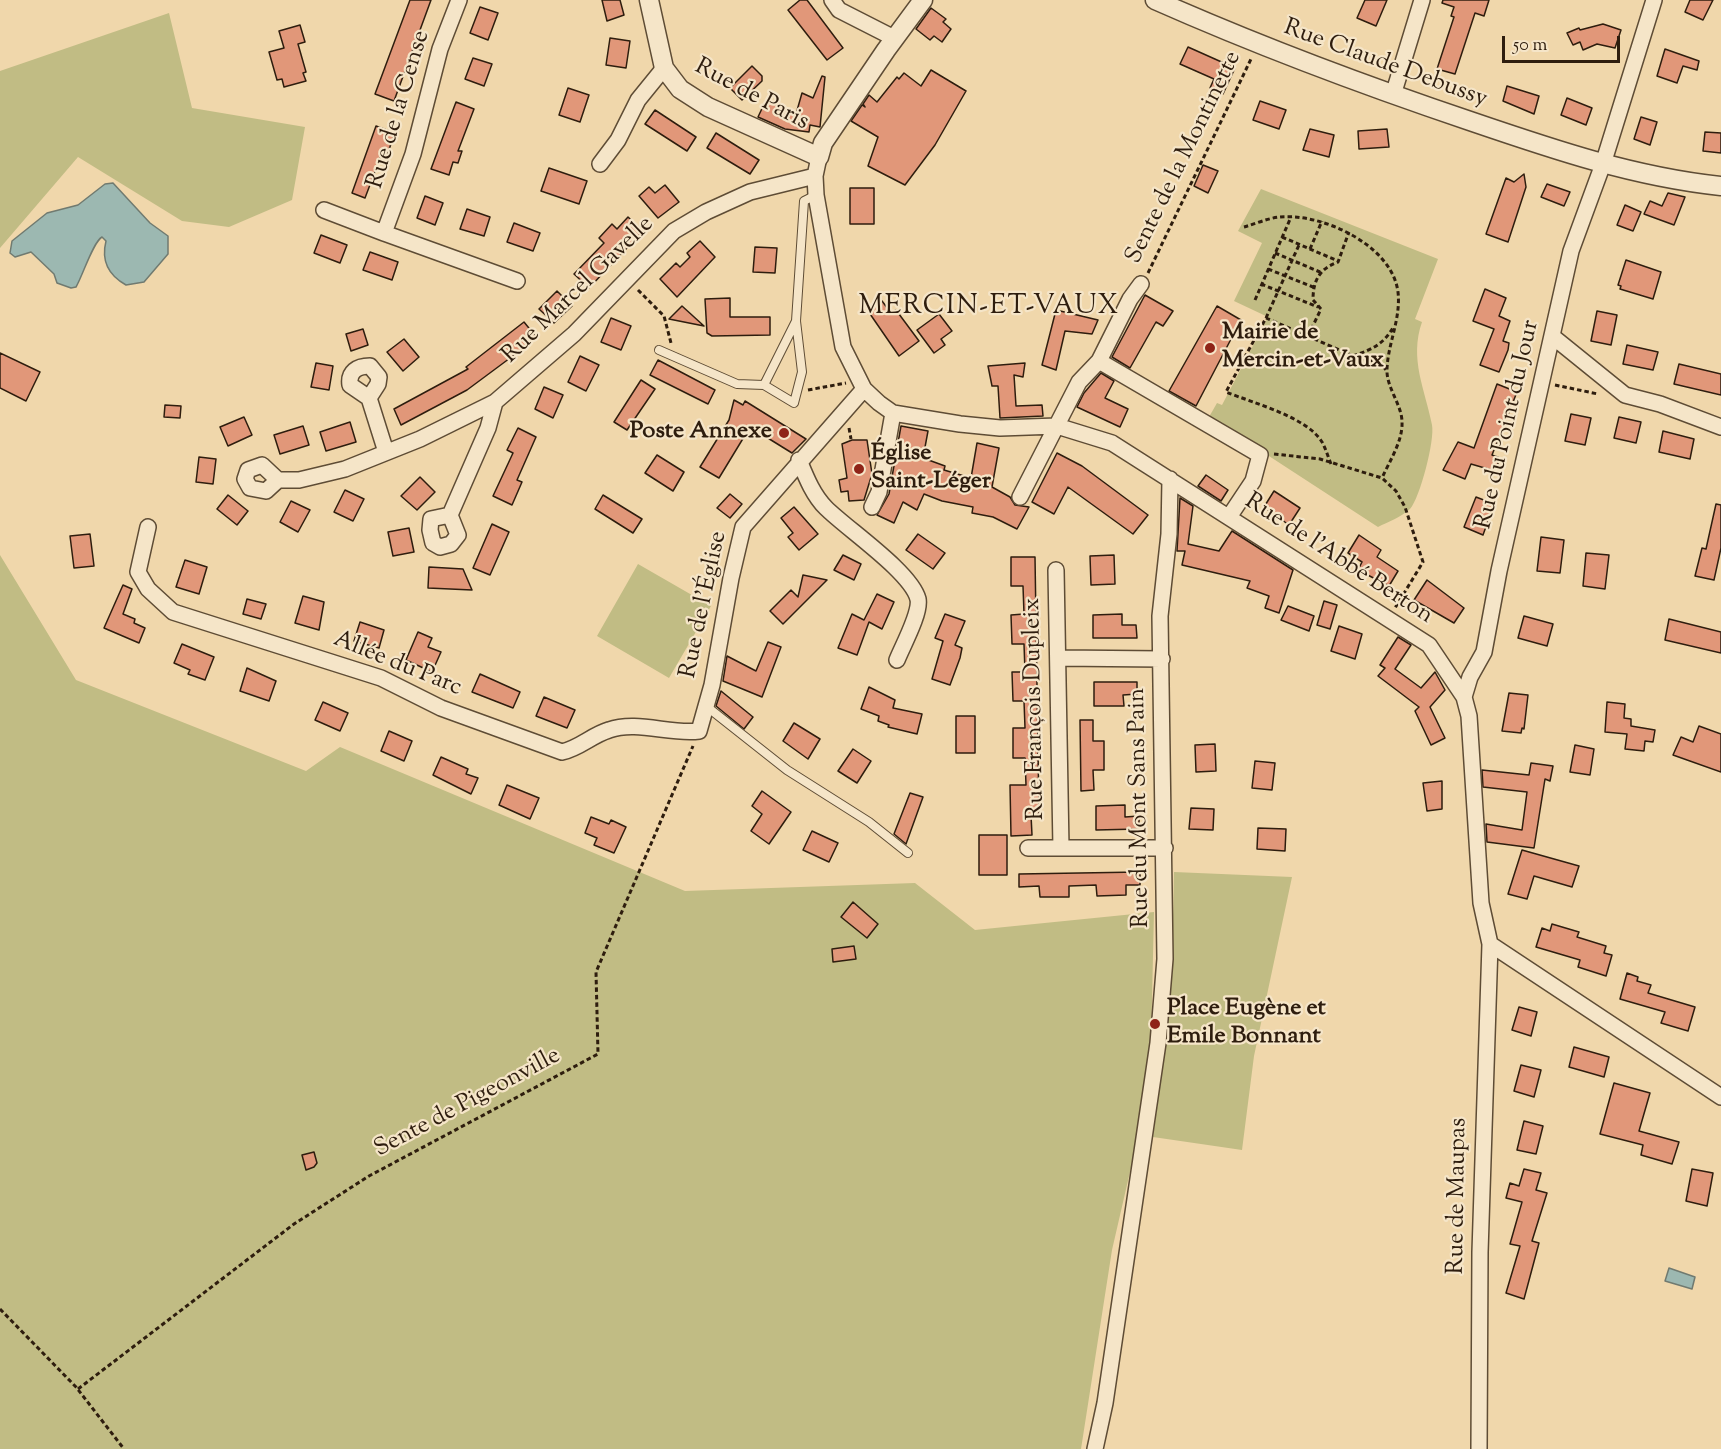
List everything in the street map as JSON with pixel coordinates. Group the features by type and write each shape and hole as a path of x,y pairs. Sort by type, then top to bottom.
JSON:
{"street":[{"name":"Rue de la Cense","path":"384,234 413,154 440,49 459,0"},
{"name":"Rue de Paris","path":"649,0 664,68 672,81 689,96 819,158"},
{"path":"832,0 839,10 894,39"},
{"path":"872,507 879,492 893,412 864,389 843,347 816,195 815,176 823,143 923,0"},
{"name":"Rue Claude Debussy","path":"1155,0 1258,45 1393,95 1603,164 1674,181 1721,186"},
{"path":"1393,95 1422,0"},
{"name":"Rue du Point du Jour","path":"1464,697 1470,677 1484,652 1571,251 1603,164 1654,0"},
{"path":"600,164 618,140 638,100 664,68"},
{"name":"Rue Marcel Gavelle","path":"278,480 322,475 386,452 495,402 574,334 674,231 706,212 750,192 815,176"},
{"path":"324,210 384,234 517,280"},
{"path":"1020,497 1079,382 1099,361 1130,299 1141,284"},
{"path":"1552,336 1625,395 1660,404 1721,428"},
{"path":"1099,361 1260,454 1253,481 1229,517"},
{"name":"Rue de l'Église","path":"699,731 743,527 799,460 864,389"},
{"path":"369,398 386,452"},
{"path":"450,515 488,428 495,402"},
{"name":"Rue de l'Abbé Berton","path":"893,412 980,427 1057,426 1112,443 1429,645 1464,697"},
{"path":"799,460 812,489 825,507 869,542 908,583 917,598 918,608 897,660"},
{"name":"Rue du Mont Sans Pain","path":"1095,1449 1106,1392 1158,1043 1166,959 1160,616 1169,534 1170,479"},
{"name":"Allée du Parc","path":"148,527 138,572 148,590 173,612 381,678 441,708 562,752 573,750 609,730 624,728 699,731"},
{"name":"Rue François Dupleix","path":"1056,570 1061,848"},
{"path":"1058,658 1162,659"},
{"name":"Rue de Maupas","path":"1464,697 1469,716 1480,903 1490,944 1480,1241 1479,1449"},
{"path":"1028,848 1165,848"},
{"path":"1490,944 1721,1097"}],"lane":[{"path":"659,350 737,384 764,385 794,403 802,372 796,321 804,201 816,195"},
{"path":"764,385 796,321"},
{"path":"706,706 787,771 869,822 908,853"}],"path":[{"name":"Sente de la Montinette","path":"1141,284 1155,262 1258,45"},
{"path":"1244,227 1279,217 1322,221 1349,232 1383,259 1398,290 1396,322 1387,371"},
{"path":"1254,300 1291,217"},
{"path":"1310,249 1322,221"},
{"path":"1308,336 1321,309 1313,300 1313,287 1321,272 1338,261 1349,232"},
{"path":"1281,237 1338,261"},
{"path":"1299,245 1266,318 1226,392 1309,428 1321,441 1331,464"},
{"path":"1275,253 1321,272"},
{"path":"1268,269 1313,287"},
{"path":"628,280 664,316 671,354"},
{"path":"1261,284 1319,307"},
{"path":"1266,318 1353,356 1380,363 1387,371 1402,422 1396,446 1382,478"},
{"path":"1353,356 1372,350 1386,340 1396,322"},
{"path":"1541,382 1616,398 1625,395"},
{"path":"818,389 838,385"},
{"path":"1260,454 1293,454 1320,459 1382,478 1396,491 1405,507 1423,562 1388,619"},
{"name":"Sente de Pigeonville","path":"78,1389 294,1224 369,1176 598,1054 596,972 699,731"},
{"path":"0,1309 78,1389 124,1449"}],"shaded area":[{"path":"169,13 192,108 305,127 292,200 229,227 182,221 78,157 0,248 0,71"},
{"path":"1261,189 1438,259 1415,319 1422,322 1417,349 1420,374 1432,425 1429,455 1422,482 1410,509 1378,527 1209,417 1217,403 1222,405 1268,317 1234,301 1262,243 1238,231"},
{"path":"0,555 76,680 306,771 340,747 685,891 915,883 975,930 1154,912 1151,1044 1138,1137 1112,1250 1081,1449 0,1449"},
{"path":"638,564 711,606 669,678 597,636"},
{"path":"1174,872 1292,877 1254,1056 1242,1150 1153,1137 1168,1004"}],"water":[{"path":"113,183 150,223 168,236 168,254 144,282 126,285 110,272 104,255 106,241 102,237 92,252 76,287 71,288 57,283 54,274 31,252 15,257 10,253 12,241 47,213 78,205 105,184"},
{"path":"1669,1268 1695,1277 1692,1289 1665,1281"}],"building":[{"path":"410,0 431,0 394,101 375,94"},
{"path":"602,0 620,0 624,15 607,21"},
{"path":"800,0 807,0 843,48 827,60 788,10"},
{"path":"1365,0 1387,0 1376,26 1357,18"},
{"path":"1443,0 1489,0 1484,16 1475,13 1455,74 1437,69 1454,17 1451,16 1454,7 1442,3"},
{"path":"1690,0 1713,0 1703,20 1685,12"},
{"path":"480,7 498,13 488,40 470,33"},
{"path":"931,8 946,19 943,22 951,29 942,42 934,36 930,40 916,29"},
{"path":"1603,24 1621,30 1615,48 1597,44 1583,50 1580,42 1573,45 1567,33 1579,28 1580,30"},
{"path":"300,25 305,42 298,44 306,72 303,73 306,81 284,87 282,79 277,80 269,52 284,48 279,31"},
{"path":"610,38 630,41 626,68 606,65"},
{"path":"1188,47 1235,68 1223,94 1210,88 1214,79 1180,64"},
{"path":"1665,49 1699,61 1697,70 1683,66 1677,83 1657,76"},
{"path":"473,58 492,64 484,86 465,79"},
{"path":"752,66 762,76 762,81 742,100 730,88"},
{"path":"931,70 966,91 935,145 905,185 868,166 878,137 851,121 862,105 865,107 863,104 869,95 877,102 897,77 899,79 904,73 921,86"},
{"path":"822,76 825,77 820,127 810,125 809,132 785,129 758,117 766,100 796,114 802,93 813,98"},
{"path":"1507,86 1539,96 1534,114 1503,101"},
{"path":"568,88 589,95 580,122 559,115"},
{"path":"1567,98 1592,108 1586,125 1561,115"},
{"path":"1260,101 1286,110 1279,129 1253,120"},
{"path":"456,102 474,109 458,151 462,151 458,163 453,162 449,175 431,169"},
{"path":"655,110 696,137 687,151 645,124"},
{"path":"1641,117 1657,122 1650,145 1634,139"},
{"path":"376,126 395,133 387,155 382,153 365,198 352,193"},
{"path":"1310,129 1334,135 1329,157 1303,150"},
{"path":"1387,129 1389,147 1359,149 1358,131"},
{"path":"1705,132 1721,133 1721,153 1703,151"},
{"path":"716,133 759,160 750,174 707,148"},
{"path":"1203,165 1218,171 1208,193 1194,186"},
{"path":"549,168 587,181 579,204 541,191"},
{"path":"1524,174 1526,187 1508,242 1486,234 1506,178 1514,182"},
{"path":"1547,184 1570,192 1564,206 1541,197"},
{"path":"665,185 679,202 658,218 639,196 649,187 655,193"},
{"path":"850,188 874,188 874,224 850,224"},
{"path":"1668,193 1685,197 1674,225 1644,214 1650,201 1662,206"},
{"path":"425,196 443,203 435,225 417,218"},
{"path":"1625,205 1641,212 1633,231 1617,225"},
{"path":"467,209 490,217 484,236 460,229"},
{"path":"628,217 643,231 589,288 574,274 604,243 599,238 612,224 617,229"},
{"path":"514,223 540,233 533,251 507,242"},
{"path":"321,235 347,245 340,263 314,253"},
{"path":"700,241 715,257 677,297 660,279 676,263 680,267 690,257 687,253"},
{"path":"755,247 777,248 775,273 753,272"},
{"path":"370,252 398,262 392,280 363,270"},
{"path":"1626,260 1661,272 1653,299 1620,289 1621,286 1618,285"},
{"path":"1485,289 1506,298 1499,316 1510,321 1503,341 1509,343 1508,350 1499,372 1480,365 1494,329 1473,321"},
{"path":"557,291 572,306 554,323 539,309"},
{"path":"1145,295 1173,311 1163,326 1156,322 1130,368 1112,357"},
{"path":"730,298 730,317 770,317 770,335 712,336 707,333 705,299"},
{"path":"882,301 891,313 896,310 919,341 899,356 868,311"},
{"path":"682,306 704,326 669,319"},
{"name":"Mairie de Mercin-et-Vaux","path":"1217,306 1241,320 1196,406 1169,391"},
{"path":"1056,310 1098,320 1092,334 1065,331 1056,370 1042,365"},
{"path":"1597,311 1617,315 1611,345 1591,341"},
{"path":"939,314 952,331 941,339 945,345 934,353 917,330"},
{"path":"611,318 631,326 621,350 601,342"},
{"path":"524,322 537,338 467,390 401,425 394,409 468,369 466,367"},
{"path":"363,329 368,345 351,351 346,334"},
{"path":"404,339 419,357 403,371 387,352"},
{"path":"1627,345 1658,352 1653,370 1623,364"},
{"path":"0,353 40,372 26,401 0,388"},
{"path":"580,356 599,365 586,391 568,382"},
{"path":"658,360 715,390 708,404 650,375"},
{"path":"316,363 333,366 329,390 311,387"},
{"path":"1025,363 1023,377 1014,375 1016,406 1042,405 1043,416 1000,418 998,386 992,386 988,366"},
{"path":"1679,364 1721,374 1721,395 1674,384"},
{"path":"1101,373 1114,381 1105,398 1128,409 1120,427 1077,407 1084,393"},
{"path":"641,380 655,389 627,430 614,422"},
{"path":"1497,384 1517,392 1492,455 1500,458 1495,471 1471,464 1465,479 1443,470 1458,442 1474,448"},
{"path":"544,387 563,395 553,418 535,409"},
{"path":"734,400 743,405 745,401 806,439 792,453 750,427 719,478 700,467 729,420"},
{"path":"165,405 181,406 180,418 164,417"},
{"path":"1571,414 1591,418 1585,445 1565,441"},
{"path":"244,417 252,435 228,446 220,427"},
{"path":"1619,417 1641,422 1636,443 1614,438"},
{"path":"350,422 356,442 326,451 320,432"},
{"path":"303,426 309,445 280,454 274,435"},
{"path":"901,426 928,431 923,458 945,466 944,470 971,478 977,443 999,448 992,487 1010,497 1015,505 1029,507 1017,529 993,517 972,513 973,507 942,501 924,494 917,510 903,502 894,523 877,515 889,494"},
{"path":"518,428 536,437 517,480 522,482 512,505 493,496 513,453 507,450"},
{"path":"1663,431 1694,439 1690,459 1659,452"},
{"name":"Église Saint-Léger","path":"852,440 867,440 872,474 864,500 849,501 848,491 841,492 839,480 847,478 842,444"},
{"path":"1057,453 1082,466 1148,515 1133,534 1068,487 1054,514 1032,502"},
{"path":"657,455 684,472 673,491 645,473"},
{"path":"199,457 216,459 213,484 196,482"},
{"path":"1206,475 1228,490 1221,501 1198,486"},
{"path":"420,477 435,492 417,510 401,496"},
{"path":"345,490 364,499 353,521 334,512"},
{"path":"1274,491 1300,508 1289,525 1264,507"},
{"path":"730,494 742,504 730,518 717,508"},
{"path":"228,495 248,511 237,525 217,509"},
{"path":"603,495 642,519 633,533 595,509"},
{"path":"1476,497 1494,504 1483,535 1464,527"},
{"path":"1180,498 1193,506 1188,544 1219,551 1232,531 1293,570 1279,613 1265,608 1269,596 1247,588 1250,581 1182,565 1185,551 1177,551"},
{"path":"291,501 310,510 298,532 280,522"},
{"path":"1716,504 1721,505 1721,548 1714,580 1695,576 1702,548 1706,549"},
{"path":"794,507 818,534 799,550 788,537 793,533 781,518"},
{"path":"492,524 509,532 490,575 473,568"},
{"path":"409,528 414,552 393,556 388,532"},
{"path":"90,534 94,566 74,568 70,536"},
{"path":"918,534 945,553 933,569 906,550"},
{"path":"1359,535 1381,550 1377,557 1398,571 1389,586 1358,570 1362,562 1348,553"},
{"path":"1541,537 1564,540 1560,573 1537,571"},
{"path":"1586,553 1609,555 1605,589 1583,586"},
{"path":"843,555 861,564 854,580 834,570"},
{"path":"1114,555 1115,584 1091,585 1090,556"},
{"path":"1011,557 1035,557 1039,814 1031,815 1032,835 1011,836 1010,785 1026,785 1025,758 1013,758 1013,728 1025,728 1024,701 1013,701 1012,672 1025,672 1024,644 1012,644 1011,615 1024,614 1023,586 1011,586"},
{"path":"185,560 207,567 199,594 176,587"},
{"path":"429,567 463,569 472,590 428,588"},
{"path":"803,575 827,580 783,624 770,611 791,590 798,597"},
{"path":"1427,580 1464,608 1454,623 1414,600"},
{"path":"123,585 132,589 123,614 135,619 134,623 145,628 139,643 104,628"},
{"path":"877,594 894,602 882,629 869,622 857,655 838,648 852,614 864,620"},
{"path":"303,596 324,602 319,630 295,623"},
{"path":"247,599 266,604 261,619 243,614"},
{"path":"1324,601 1337,605 1330,629 1317,625"},
{"path":"1288,606 1314,616 1309,631 1281,620"},
{"path":"945,614 965,621 955,645 962,648 950,685 932,679 943,641 935,638"},
{"path":"1122,614 1122,625 1136,625 1137,638 1093,638 1093,615"},
{"path":"1524,616 1553,624 1547,646 1518,638"},
{"path":"1669,619 1721,632 1721,653 1665,640"},
{"path":"360,622 384,630 379,648 354,641"},
{"path":"1339,626 1362,634 1355,659 1331,651"},
{"path":"418,632 432,638 428,647 441,652 432,672 406,660"},
{"path":"1398,637 1411,645 1395,669 1421,688 1435,672 1445,690 1430,707 1445,738 1431,745 1415,711 1419,707 1378,676 1385,668 1380,665"},
{"path":"768,642 781,647 762,697 723,681 727,656 756,671"},
{"path":"182,644 214,657 205,680 188,674 190,670 174,663"},
{"path":"247,668 276,681 269,701 240,691"},
{"path":"480,674 520,692 513,708 472,692"},
{"path":"1094,682 1137,682 1137,694 1123,695 1124,706 1094,706"},
{"path":"869,687 895,700 893,708 922,714 917,734 888,727 889,725 878,721 879,716 861,709"},
{"path":"721,691 753,717 744,729 716,706"},
{"path":"1509,693 1528,695 1524,729 1522,728 1521,733 1502,731"},
{"path":"544,697 575,710 567,728 536,716"},
{"path":"323,702 348,713 340,731 315,720"},
{"path":"1607,702 1625,704 1624,718 1631,719 1631,726 1655,730 1653,742 1645,741 1644,751 1625,749 1627,734 1605,732"},
{"path":"956,716 975,716 975,753 956,753"},
{"path":"1080,720 1093,720 1093,741 1104,741 1104,770 1093,770 1094,790 1081,791"},
{"path":"794,723 820,739 808,759 783,741"},
{"path":"1699,726 1721,734 1721,772 1673,755 1681,737 1693,742"},
{"path":"389,731 412,741 404,761 381,751"},
{"path":"1215,744 1216,771 1196,772 1195,745"},
{"path":"1575,745 1594,749 1590,775 1570,772"},
{"path":"853,749 871,761 857,783 838,771"},
{"path":"441,757 468,769 466,774 478,778 471,794 433,775"},
{"path":"1255,761 1275,763 1272,790 1252,788"},
{"path":"1531,763 1553,766 1550,781 1545,779 1534,848 1487,842 1486,824 1522,830 1527,792 1483,787 1482,770 1529,775"},
{"path":"1442,781 1442,809 1427,811 1423,783"},
{"path":"507,785 539,798 530,819 499,805"},
{"path":"762,791 791,812 769,844 751,831 762,814 752,806"},
{"path":"910,793 923,797 906,844 894,834"},
{"path":"1125,805 1125,817 1139,816 1139,829 1096,830 1096,806"},
{"path":"1191,808 1214,809 1213,830 1189,829"},
{"path":"591,817 609,824 611,820 626,827 614,853 594,845 597,838 585,833"},
{"path":"1258,828 1286,829 1285,851 1257,849"},
{"path":"812,831 838,843 829,862 803,850"},
{"path":"979,835 1007,835 1007,875 979,875"},
{"path":"1522,850 1579,866 1572,887 1534,876 1527,899 1508,894"},
{"path":"1140,872 1140,885 1126,885 1126,895 1097,896 1096,885 1069,886 1069,897 1040,897 1039,886 1019,887 1019,874"},
{"path":"853,902 878,924 867,938 841,917"},
{"path":"1552,924 1579,932 1577,937 1606,946 1604,953 1612,955 1606,976 1578,967 1580,960 1536,947 1542,928 1550,931"},
{"path":"854,946 856,959 833,962 832,949"},
{"path":"1627,973 1638,977 1637,981 1651,985 1648,993 1695,1007 1688,1031 1661,1023 1665,1012 1620,999"},
{"path":"1519,1007 1537,1012 1531,1036 1512,1030"},
{"path":"1574,1047 1609,1057 1604,1077 1569,1067"},
{"path":"1521,1065 1541,1070 1534,1097 1514,1091"},
{"path":"1614,1083 1650,1093 1639,1131 1679,1142 1672,1164 1641,1155 1643,1145 1600,1134"},
{"path":"1524,1121 1543,1126 1536,1154 1517,1150"},
{"path":"314,1152 317,1163 306,1170 302,1155"},
{"path":"1524,1169 1541,1173 1536,1190 1547,1193 1532,1241 1539,1243 1524,1299 1506,1293 1520,1246 1510,1244 1522,1202 1506,1198 1510,1183 1519,1186"},
{"path":"1692,1169 1713,1173 1707,1206 1686,1201"}],"place":[{"name":"Mairie de Mercin-et-Vaux","path":"1210,348"},
{"name":"Poste Annexe","path":"784,433"},
{"name":"Église Saint-Léger","path":"859,469"},
{"name":"Place Eugène et Emile Bonnant","path":"1155,1024"}],"district":[{"name":"MERCIN-ET-VAUX","path":"989,308"}]}
